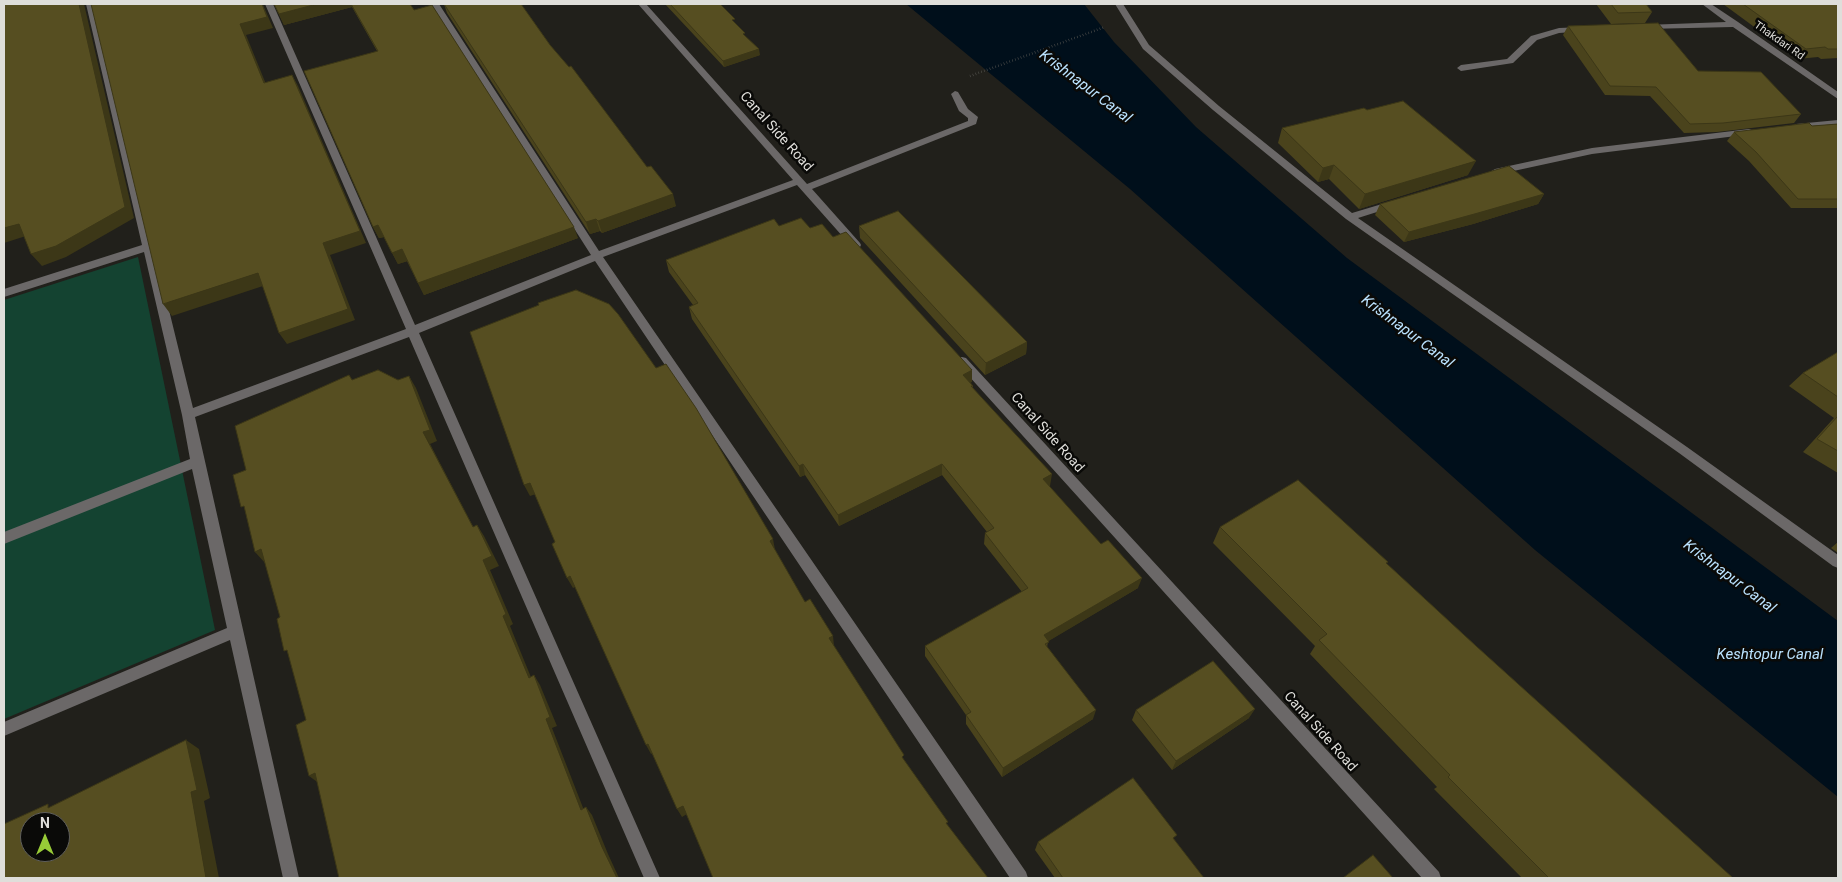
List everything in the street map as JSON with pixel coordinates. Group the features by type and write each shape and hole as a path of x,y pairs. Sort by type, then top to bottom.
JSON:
{"street":[{"path":"90,4 188,416 292,878"},
{"path":"269,4 652,878"},
{"path":"435,4 597,256 1020,878"},
{"name":"Canal Side Road","path":"642,4 864,254"},
{"path":"1119,4 1146,47 1165,65"},
{"name":"Thakdari Rd","path":"1706,4 1838,96"},
{"path":"1639,27 1735,24"},
{"path":"1461,68 1510,61 1534,38 1542,35 1559,31 1591,29"},
{"path":"1130,39 1165,65 1350,217 1675,444 1838,562"},
{"path":"188,416 412,331 597,256 973,122 973,117 964,111 955,94"},
{"path":"1781,129 1838,123"},
{"path":"1483,176 1508,168 1592,151 1762,131"},
{"path":"1350,217 1402,201"},
{"path":"4,293 148,247"},
{"name":"Canal Side Road","path":"950,348 1434,878"},
{"path":"4,538 197,462"},
{"path":"4,729 235,631"}],"path":[{"path":"977,74 1112,24"}],"green space":[{"path":"138,257 215,630 4,719 4,300"}],"water":[{"name":"Keshtopur Canal","path":"906,4 1084,4 1114,42 1196,127 1347,258 1838,621 1838,797 1535,550 1130,189"}],"building":[{"path":"4,4 79,4 125,207 56,246 31,254 19,224 4,228"},
{"path":"91,4 262,4 267,17 240,24 264,83 292,75 360,231 323,243 348,309 279,333 258,273 163,304"},
{"path":"274,4 317,4 279,14"},
{"path":"351,4 410,4 414,10 432,5 574,227 418,283 402,249 392,253 378,225 373,227 304,71 378,51"},
{"path":"444,4 521,4 550,45 569,67 571,66 647,167 651,166 673,194 598,221 596,219 586,222"},
{"path":"670,4 720,4 735,19 732,20 745,33 743,34 759,49 723,61"},
{"path":"1611,4 1646,4 1652,12 1618,13"},
{"path":"1743,4 1838,4 1838,49 1828,49 1825,47 1806,49"},
{"path":"1658,23 1698,71 1761,72 1801,114 1723,123 1690,124 1656,87 1610,86 1568,26"},
{"path":"1403,101 1476,161 1365,194 1334,165 1323,168 1282,128 1364,108 1367,110"},
{"path":"1809,123 1812,126 1838,124 1838,199 1798,199 1756,152 1734,132"},
{"path":"1509,166 1544,194 1409,232 1380,204"},
{"path":"898,211 1027,342 986,363 859,226"},
{"path":"801,218 810,228 822,224 833,237 846,232 972,370 963,375 973,386 971,386 1052,474 1043,479 1101,544 1108,540 1142,578 1044,635 1049,642 1045,644 1096,710 1003,768 966,715 971,712 925,646 1028,588 985,533 994,528 942,464 838,515 803,464 799,466 689,307 698,303 666,260 774,219 779,226"},
{"path":"576,290 609,304 656,368 666,364 696,408 773,539 770,541 805,602 810,599 833,636 829,638 904,755 902,757 948,822 946,823 988,878 713,878 683,806 677,809 570,576 567,578 552,544 555,542 530,483 524,485 470,332 539,305 538,303"},
{"path":"1838,352 1838,397 1803,373"},
{"path":"378,370 398,380 409,376 430,430 423,432 473,527 477,525 492,556 483,560 506,614 503,616 529,678 534,675 550,717 546,719 581,810 586,807 617,878 339,878 315,773 309,776 296,725 306,720 287,650 284,651 277,619 280,617 261,549 255,552 244,506 241,507 233,475 246,470 235,426 349,375 352,380"},
{"path":"1838,416 1838,451 1817,439"},
{"path":"1298,480 1476,646 1733,878 1549,878 1448,777 1450,775 1319,640 1327,634 1220,527"},
{"path":"1213,661 1255,709 1176,761 1136,710"},
{"path":"186,740 197,790 191,792 206,878 4,878 4,824 20,817 20,862 70,862 70,812 30,812 48,804 48,808"},
{"path":"1133,778 1177,835 1173,838 1204,878 1063,878 1038,842"},
{"path":"1373,855 1393,878 1343,878"}],"water label":[{"name":"Krishnapur Canal","path":"1085,87"},
{"name":"Krishnapur Canal","path":"1407,332"},
{"name":"Krishnapur Canal","path":"1729,577"}]}
